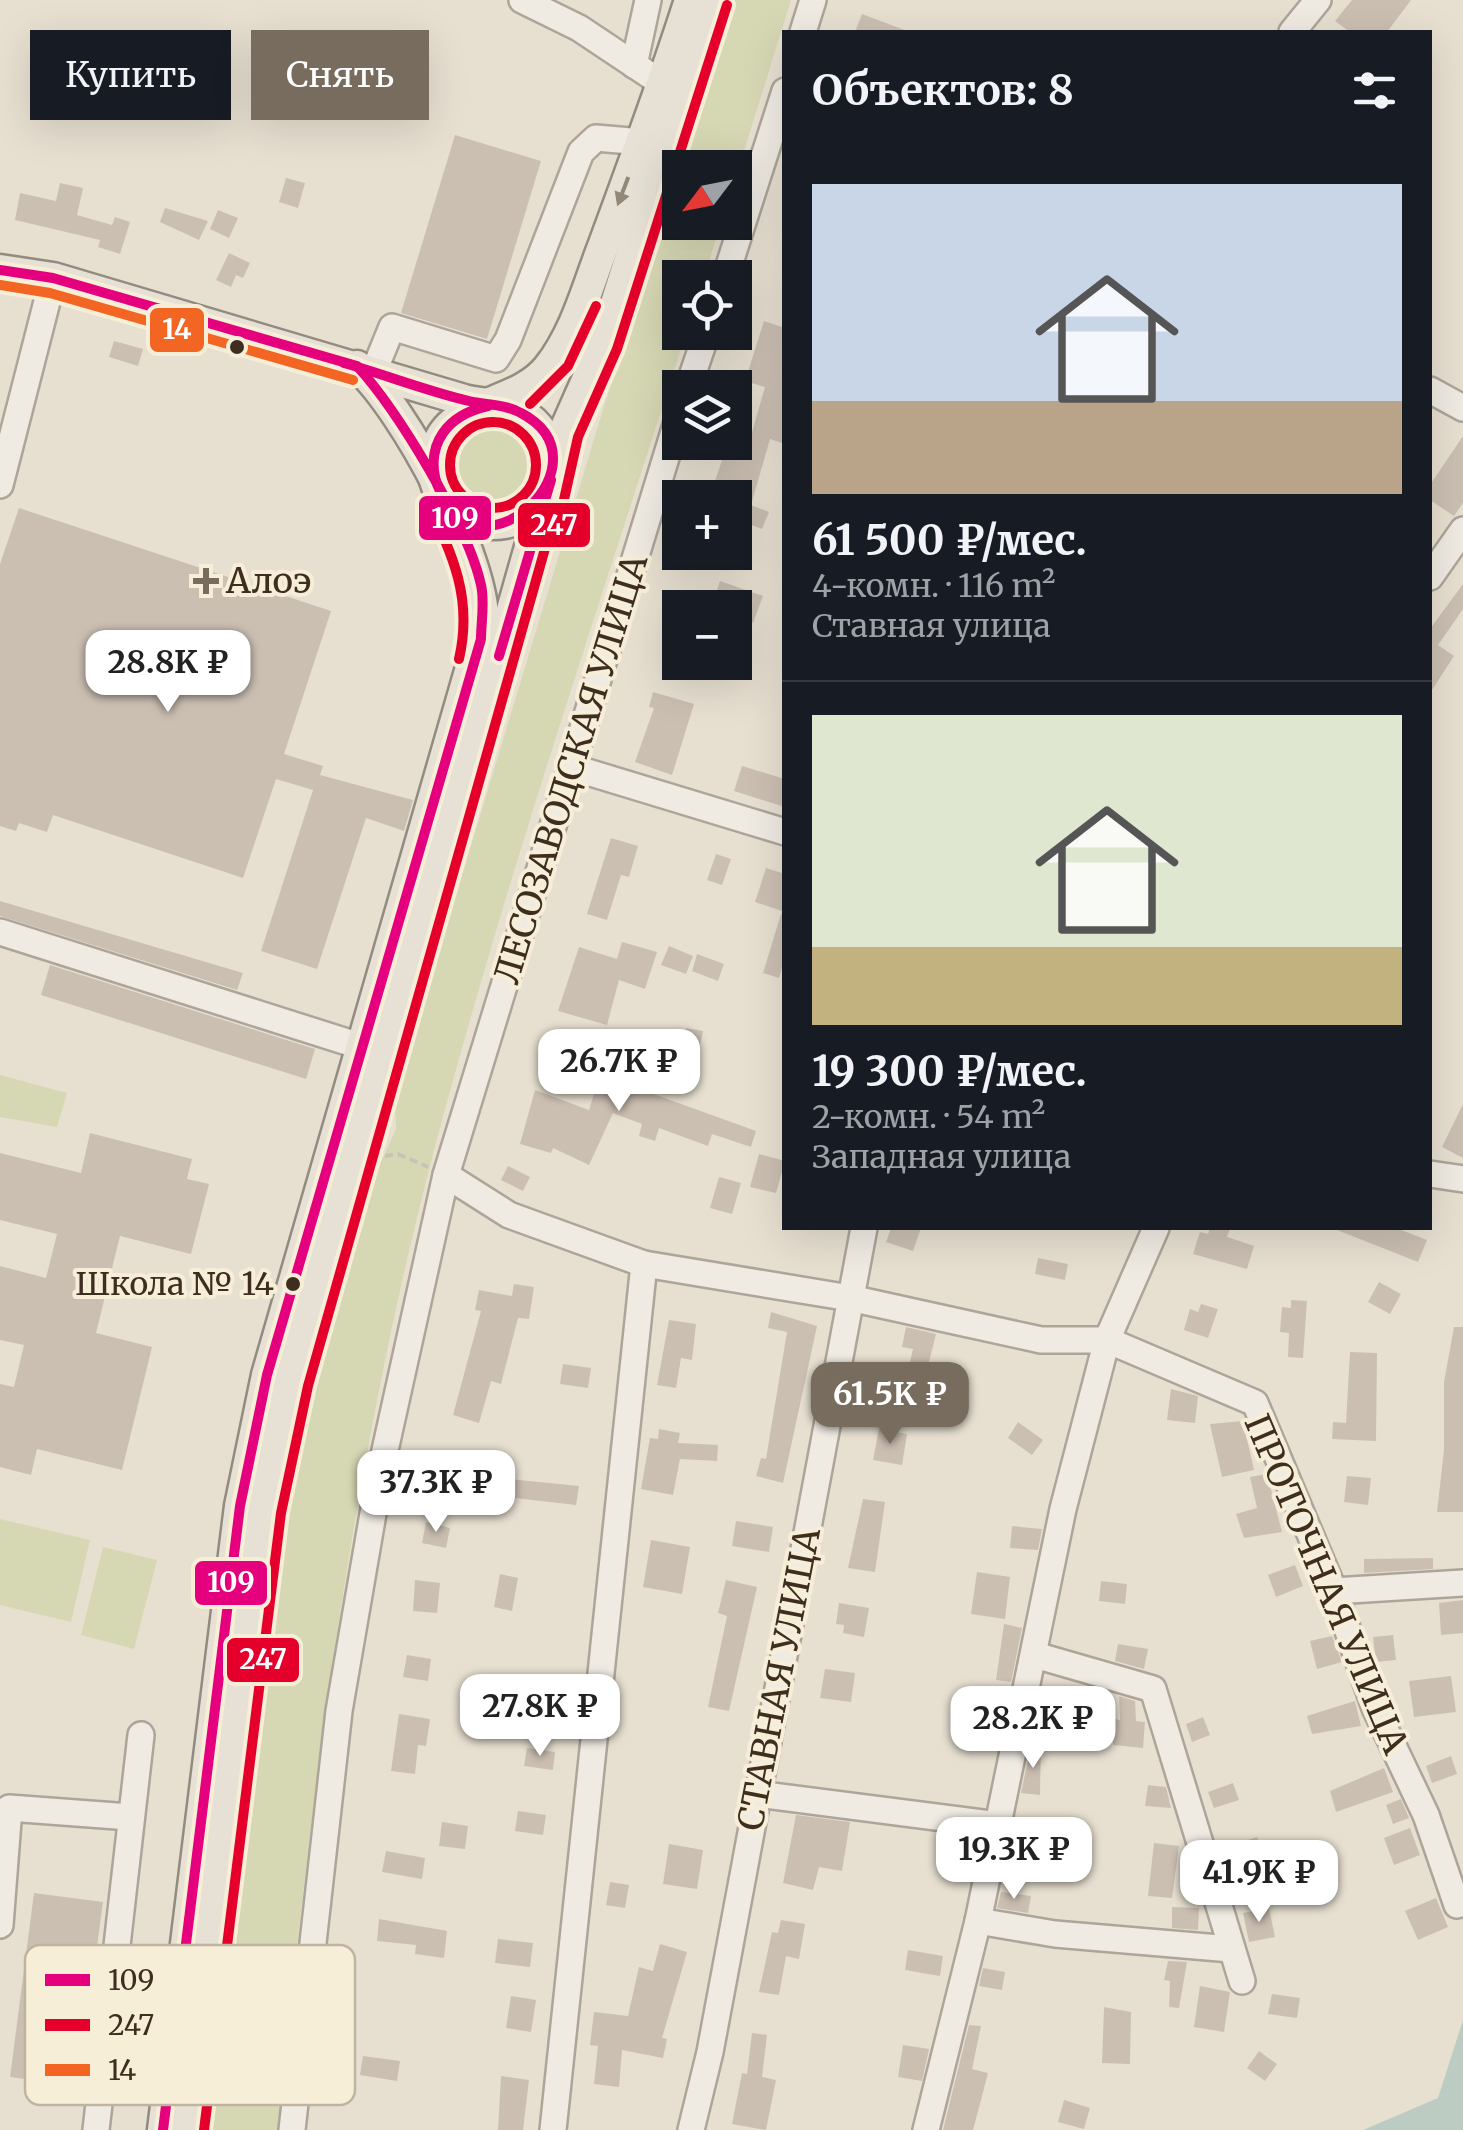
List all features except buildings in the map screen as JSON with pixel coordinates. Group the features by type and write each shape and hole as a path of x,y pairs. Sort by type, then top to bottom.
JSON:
{"main road":[{"path":"0,270 53,278 488,406 516,410 538,427 551,452 551,480 530,512 494,525 458,514 441,495 434,460 440,438 455,419 488,406 533,384 558,354 642,142 690,0"},
{"path":"212,1945 266,1511 292,1382 564,432 603,344 713,0"},
{"path":"186,1945 240,1506 267,1375 483,626 479,577 441,495 385,393 366,368"},
{"path":"163,2130 166,2105"},
{"path":"189,2130 192,2105"}],"street":[{"path":"522,0 567,10 663,84"},
{"path":"634,65 648,0"},
{"path":"804,30 813,0"},
{"path":"1294,30 1318,0"},
{"path":"733,260 774,170 782,113"},
{"path":"366,368 392,328 496,360 508,340 581,152 596,138 642,142"},
{"path":"0,485 53,278"},
{"path":"1432,391 1463,408"},
{"name":"ЛЕСОЗАВОДСКАЯ УЛИЦА","path":"312,1945 338,1711 380,1473 446,1174 665,460"},
{"path":"1432,575 1463,530"},
{"path":"572,768 782,831"},
{"path":"0,932 363,1047"},
{"path":"446,1174 508,1215 644,1264 850,1298 1040,1340 1107,1340"},
{"path":"1432,1174 1463,1178"},
{"name":"СТАВНАЯ УЛИЦА","path":"691,2130 710,2052 864,1230"},
{"path":"926,2130 978,1920 1063,1509 1107,1340 1155,1230"},
{"path":"553,2130 644,1264"},
{"name":"ПРОТОЧНАЯ УЛИЦА","path":"1107,1340 1255,1402 1334,1591 1376,1708 1426,1815 1461,1905"},
{"path":"1334,1591 1463,1583"},
{"path":"1035,1655 1153,1689 1242,1981"},
{"path":"116,1945 140,1735"},
{"path":"757,1794 998,1825"},
{"path":"0,1925 9,1808 130,1817"},
{"path":"978,1920 1055,1934 1231,1949"},
{"path":"96,2130 99,2105"},
{"name":"ЛЕСОЗАВОДСКАЯ УЛИЦА","path":"292,2130 295,2105"}],"green space":[{"path":"727,0 791,0 744,150 682,150"},
{"path":"662,215 662,240 716,240 709,260 662,260 662,350 681,350 674,370 662,370 662,408 490,950 432,1158 377,1398 355,1520 319,1763 298,1945 231,1945 275,1588 302,1410 375,1175 396,1129 395,1097"},
{"path":"486,415 514,423 528,435 536,463 527,492 503,510 488,512 447,489 445,441"},
{"path":"0,1075 67,1093 57,1127 0,1117"},
{"path":"0,1519 90,1540 71,1622 0,1605"},
{"path":"103,1547 157,1560 134,1649 81,1635"},
{"path":"211,2105 281,2105 278,2130 208,2130"}],"shaded area":[{"path":"1463,2020 1463,2130 1363,2130 1438,2098"}],"transit line":[{"name":"247","path":"227,1945 281,1513 308,1386 546,545 563,504 578,437 617,349 727,5"},
{"name":"109","path":"0,270 53,278 357,366 430,470 474,560 482,592 481,639 267,1375 240,1506 186,1945"},
{"name":"14","path":"0,285 50,293 353,380"},
{"name":"247","path":"530,404 568,366 596,306"},
{"name":"109","path":"344,363 453,397 515,410 546,434 553,459 547,484 531,506 508,521 483,526 459,517 440,491 434,462 436,447 447,427 463,415 488,406"},
{"name":"247","path":"493,422 510,425 524,434 533,448 536,465 533,482 524,496 510,505 493,508 476,505 462,496 453,482 450,465 453,448 462,434 476,425 493,422"},
{"name":"109","path":"499,656 551,480"},
{"name":"247","path":"427,501 452,559 462,597 459,659"},
{"name":"109","path":"163,2130 166,2105"},
{"name":"247","path":"204,2130 207,2105"}],"place":[{"name":"Алоэ","path":"206,581"},
{"name":"Школа № 14","path":"293,1284"}]}
